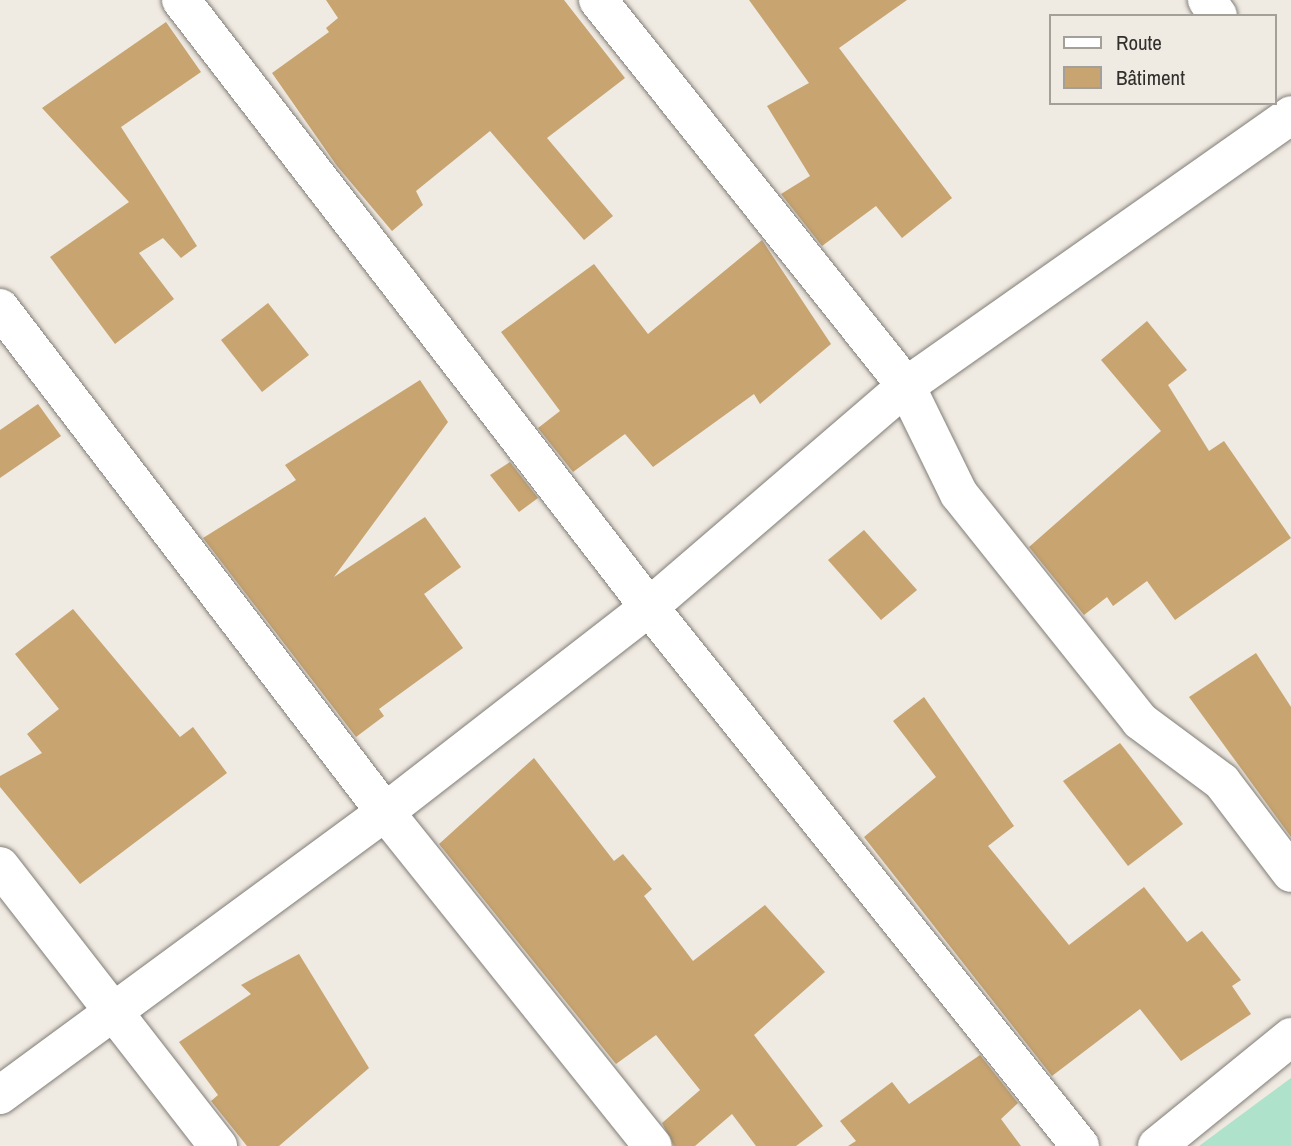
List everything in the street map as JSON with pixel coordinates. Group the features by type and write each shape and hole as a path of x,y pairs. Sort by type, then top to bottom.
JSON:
{"street":[{"path":"181,0 649,607 1080,1146"},
{"path":"598,0 906,386 959,494 1140,721 1222,782 1291,873"},
{"path":"0,1095 385,812 649,607 906,386 1291,114 1277,95"},
{"path":"0,308 385,812 653,1146"},
{"path":"0,866 218,1146"},
{"path":"1157,1146 1291,1037"}],"green space":[{"path":"1291,1078 1291,1146 1199,1146"}],"building":[{"path":"326,0 564,0 625,78 547,138 613,216 584,240 490,131 416,191 423,205 392,231 337,166 272,73 329,32 326,28 338,18"},
{"path":"749,0 907,0 839,48 952,198 902,238 876,206 822,246 781,194 810,176 767,106 809,83"},
{"path":"166,22 201,72 121,127 197,246 181,258 163,238 139,253 174,299 115,344 50,257 129,202 42,108"},
{"path":"762,240 831,344 760,404 754,394 653,467 625,434 573,472 538,428 560,411 501,332 594,264 648,334"},
{"path":"268,303 309,355 262,392 221,340"},
{"path":"1147,321 1187,370 1168,385 1209,451 1224,441 1291,538 1175,620 1147,581 1113,606 1107,597 1084,615 1029,547 1161,431 1101,360"},
{"path":"420,380 448,422 334,577 425,517 461,567 424,594 463,648 379,709 384,716 356,737 203,538 296,480 285,465"},
{"path":"38,404 61,436 0,478 0,430"},
{"path":"510,462 538,498 519,512 490,475"},
{"path":"864,530 917,590 881,620 828,560"},
{"path":"73,609 180,737 193,727 227,773 80,884 0,787 0,776 42,753 27,734 59,709 15,654"},
{"path":"1256,653 1291,707 1291,837 1189,697"},
{"path":"924,697 1014,826 988,846 1069,945 1144,887 1187,942 1202,931 1241,980 1232,986 1251,1014 1181,1061 1140,1009 1052,1076 864,837 936,777 893,721"},
{"path":"1120,743 1183,824 1128,866 1063,781"},
{"path":"534,758 614,861 623,854 652,889 644,896 693,961 765,905 825,972 754,1035 823,1126 796,1146 756,1146 732,1114 695,1146 674,1146 662,1123 700,1090 656,1035 616,1064 439,844"},
{"path":"299,954 369,1068 279,1146 247,1146 211,1101 218,1095 179,1042 251,994 241,985"},
{"path":"980,1055 1018,1103 1001,1119 1021,1146 848,1146 856,1141 840,1121 892,1082 909,1104"}]}
